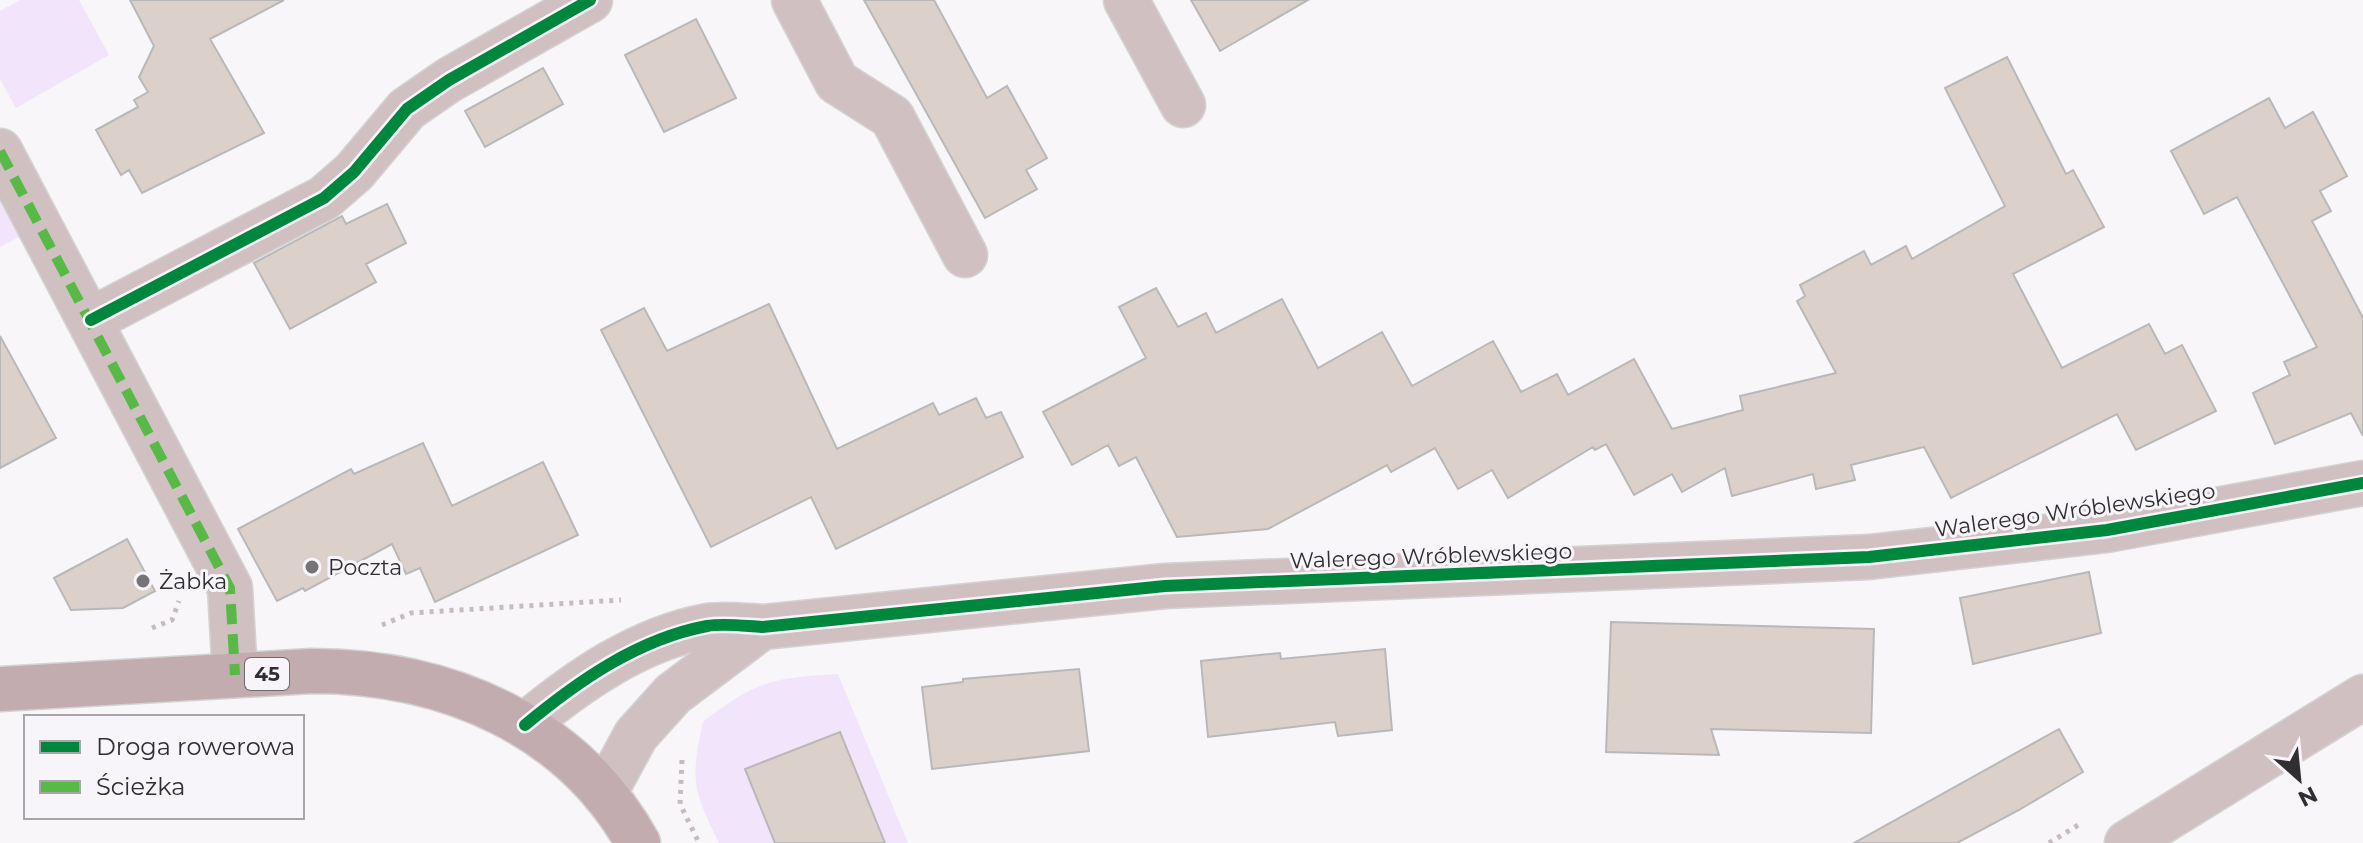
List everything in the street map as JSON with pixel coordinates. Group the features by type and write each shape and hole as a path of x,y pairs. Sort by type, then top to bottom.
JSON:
{"main road":[{"name":"45","path":"0,689 349,671 413,681 474,698 558,746 604,794 638,843"}],"street":[{"path":"91,320 324,198 354,172 407,109 590,0"},
{"path":"794,0 837,82 892,117 965,255"},
{"path":"1126,0 1183,105"},
{"path":"0,151 230,588 235,675"},
{"name":"Walerego Wróblewskiego","path":"525,725 556,699 653,640 710,626 762,627 1165,586 1885,555 2107,530 2363,483"},
{"path":"604,794 636,735 673,694 762,627"},
{"path":"2127,843 2363,697"}],"path":[{"path":"139,633 172,620 182,591"}],"shaded area":[{"path":"20,0 79,0 109,55 16,108 0,79 0,11"},
{"path":"0,196 21,236 0,247"},
{"path":"838,674 908,843 719,843 696,784 696,758 703,722 737,698 765,684 796,677"}],"building":[{"path":"130,0 284,0 210,39 264,133 142,193 129,170 121,175 96,130 138,107 134,100 148,92 139,77 154,46"},
{"path":"864,0 934,0 987,98 1007,86 1047,158 1026,170 1037,189 985,218"},
{"path":"1191,0 1308,0 1220,51"},
{"path":"696,19 736,98 664,132 625,55"},
{"path":"2007,57 2066,174 2073,170 2104,227 2013,274 2062,368 2149,324 2165,354 2182,345 2216,411 2136,450 2117,414 1951,498 1924,447 1851,465 1855,480 1816,489 1813,474 1732,496 1725,468 1682,492 1672,474 1634,495 1606,444 1595,450 1593,447 1508,498 1492,470 1458,489 1435,448 1391,472 1387,465 1268,529 1177,537 1136,457 1119,466 1108,445 1072,465 1043,412 1146,358 1119,307 1156,288 1178,327 1206,313 1216,333 1282,299 1318,368 1382,332 1412,386 1493,341 1521,392 1557,374 1568,395 1634,359 1672,429 1743,410 1740,396 1836,373 1797,301 1805,296 1800,285 1864,251 1871,265 1906,246 1912,259 2005,206 1945,88"},
{"path":"543,68 563,104 485,147 465,111"},
{"path":"2269,98 2285,128 2313,112 2347,176 2320,191 2331,211 2312,221 2363,318 2363,436 2351,413 2275,444 2253,393 2290,375 2284,362 2317,347 2237,197 2204,214 2171,151"},
{"path":"387,204 406,243 366,264 376,282 290,329 254,263 342,216 346,224"},
{"path":"769,304 837,449 933,403 939,415 976,398 986,418 1001,412 1023,457 836,549 811,497 711,547 601,330 644,308 667,351"},
{"path":"0,336 56,438 0,468"},
{"path":"423,443 452,506 543,462 578,535 435,602 420,568 406,574 392,544 305,591 303,588 277,601 238,529 351,469 354,474"},
{"path":"127,539 155,591 123,608 71,610 54,578"},
{"path":"2089,572 2101,633 1973,664 1960,598"},
{"path":"1611,622 1874,629 1871,733 1711,729 1719,755 1606,752"},
{"path":"1385,649 1392,730 1338,736 1335,722 1208,737 1201,661 1280,653 1281,659"},
{"path":"1079,669 1089,751 932,769 922,687 963,682 963,679"},
{"path":"2059,729 2083,772 2019,810 1957,843 1854,843"},
{"path":"840,732 885,843 775,843 745,769"}],"marked path":[{"path":"0,151 230,588 235,675"}],"cycle path":[{"path":"91,320 324,198 354,172 407,109 449,80 590,0"},
{"path":"525,725 566,693 633,651 682,632 714,625 762,627 1165,586 1869,557 2107,530 2363,483"}],"place":[{"name":"Poczta","path":"312,567"},
{"name":"Żabka","path":"143,581"}]}
